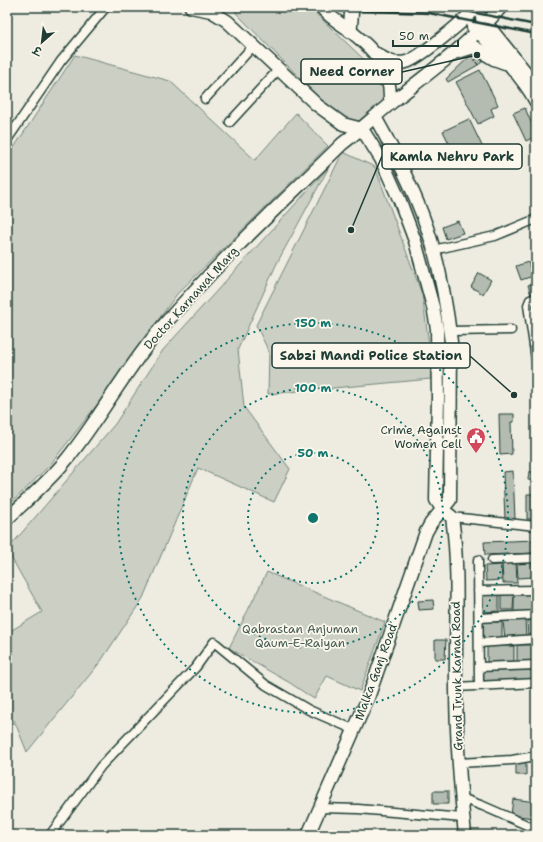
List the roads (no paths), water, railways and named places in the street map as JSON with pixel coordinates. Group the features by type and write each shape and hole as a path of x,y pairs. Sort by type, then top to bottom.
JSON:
{"main road":[{"path":"191,7 212,11 227,21 317,105 343,124 362,129"},
{"path":"224,7 227,21"},
{"path":"321,7 326,13 377,54 390,62 406,62 416,58 465,19 476,8 482,28 509,65 527,86 536,102"},
{"path":"350,31 352,7"},
{"name":"Doctor Karnawal Marg","path":"7,519 39,489 66,460 127,373 161,328 229,254 342,144 455,53 502,7"},
{"path":"465,19 482,28 536,85"},
{"path":"455,53 474,47 494,59 509,65"},
{"path":"377,54 390,84 390,104"},
{"path":"375,117 394,151 416,200 431,240 449,325 452,399 450,500 447,514"},
{"path":"342,144 343,124"},
{"name":"Grand Trunk Karnal Road","path":"362,129 381,159 400,201 415,241 436,322 438,390 436,500 447,514 455,537 456,687 461,798 465,835"},
{"path":"436,322 449,325"},
{"name":"Malka Ganj Road","path":"308,835 368,698 426,532 431,523 447,514"}],"street":[{"path":"7,140 61,60 106,7"},
{"path":"205,99 254,45"},
{"path":"230,122 279,69"},
{"path":"433,250 495,236 536,219"},
{"path":"536,298 530,300 528,305 536,360"},
{"path":"449,325 511,330"},
{"path":"447,514 536,526"},
{"path":"492,560 536,558"},
{"path":"478,560 479,685"},
{"path":"478,591 536,590"},
{"path":"479,618 536,615"},
{"path":"479,643 536,639"},
{"path":"50,835 101,766 196,667 214,642 266,685 309,710 355,730"},
{"path":"479,667 536,665"},
{"path":"456,687 536,683"},
{"path":"459,763 512,760 536,756"},
{"path":"461,798 536,829"},
{"path":"320,808 358,809 463,818"}],"railway":[{"path":"193,7 429,13 536,34"},
{"path":"446,7 536,25"}],"place":[{"name":"Need Corner","path":"477,55"},
{"name":"Kamla Nehru Park","path":"351,230"},
{"name":"Sabzi Mandi Police Station","path":"514,395"},
{"name":"Crime Against Women Cell","path":"476,454"}],"park label":[{"name":"Qabrastan Anjuman Qaum-E-Raiyan","path":"300,636"}]}
